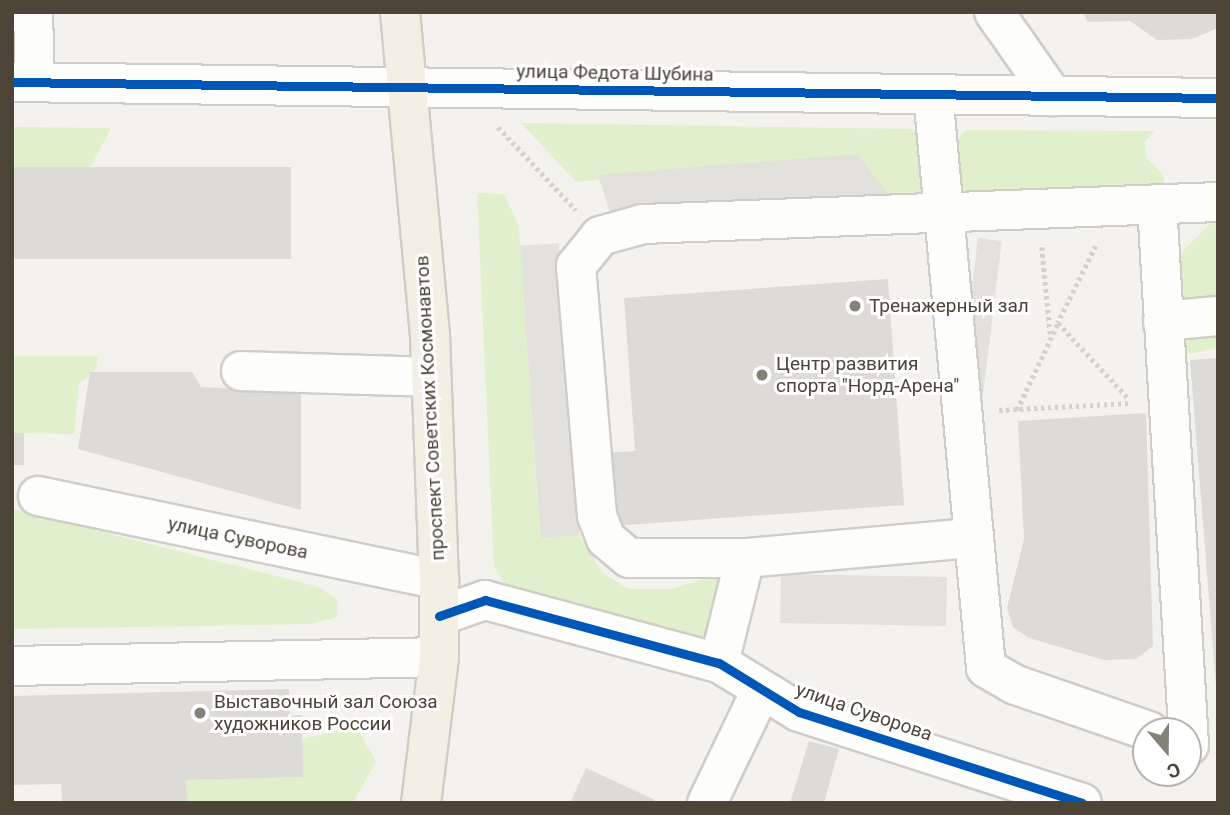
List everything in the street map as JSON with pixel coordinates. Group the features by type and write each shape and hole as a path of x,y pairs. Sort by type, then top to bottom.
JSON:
{"main road":[{"name":"проспект Советских Космонавтов","path":"400,12 431,377 439,598 439,657 421,803"}],"street":[{"path":"24,82 33,12"},
{"path":"993,12 1053,96"},
{"name":"улица Федота Шубина","path":"24,82 1218,98"},
{"path":"933,94 963,411 971,538 986,668 1016,685 1132,725"},
{"path":"971,538 745,558 629,558 606,539 597,516 576,266 600,236 643,224 943,212 1039,211 1218,202"},
{"path":"1157,204 1163,321 1151,402 1194,717"},
{"path":"1163,321 1218,316"},
{"path":"241,371 431,377"},
{"name":"улица Суворова","path":"38,496 439,598 485,600 719,663 799,712 1082,803"},
{"path":"719,663 745,558"},
{"path":"12,666 439,657"},
{"path":"707,803 761,691"}],"path":[{"path":"495,124 600,236"},
{"path":"1017,410 1116,207"},
{"path":"1039,211 1051,340"},
{"path":"1058,323 1151,402"},
{"path":"963,411 1151,402"}],"green space":[{"path":"521,123 911,129 927,146 934,195 891,198 858,154 576,182"},
{"path":"12,127 111,128 90,168 12,167"},
{"path":"966,130 1154,131 1145,142 1146,157 1163,175 1166,195 955,194 952,146"},
{"path":"477,193 504,194 519,226 540,538 579,535 602,572 628,589 671,589 726,572 710,643 509,591 494,566"},
{"path":"1218,216 1218,348 1188,354 1181,347 1174,260"},
{"path":"12,356 98,356 96,369 79,384 74,434 12,433"},
{"path":"12,509 319,587 338,601 337,617 310,624 12,629"},
{"path":"356,727 376,761 353,803 187,803 186,780 303,777 302,739"}],"shaded area":[{"path":"858,154 891,198 611,215 598,175"},
{"path":"978,238 1002,241 982,403 958,400"},
{"path":"559,243 579,535 541,538 520,246"},
{"path":"781,574 947,577 946,626 780,623"}],"building":[{"path":"1083,12 1218,12 1218,28 1192,39 1157,40 1130,21 1088,22"},
{"path":"12,167 291,167 291,259 12,259"},
{"name":"Центр развития спорта \"Норд-Арена\"","path":"888,279 904,505 613,526 607,453 635,451 624,298"},
{"path":"1218,358 1218,686 1216,686 1190,360"},
{"path":"90,372 192,372 201,387 301,391 301,510 78,449"},
{"path":"1146,413 1153,646 1136,659 1104,660 1029,638 1013,627 1007,608 1024,539 1018,421"},
{"path":"12,433 24,433 24,465 12,465"},
{"path":"289,689 290,716 302,715 303,777 186,780 187,803 62,803 61,784 12,785 12,696"},
{"path":"809,741 839,749 824,803 790,803"},
{"path":"586,768 655,800 653,803 570,803"}],"cycle path":[{"path":"12,82 1218,98"},
{"path":"439,616 485,600 719,663 799,712 1082,803"}],"place":[{"name":"Тренажерный зал","path":"855,306"},
{"name":"Центр развития спорта \"Норд-Арена\"","path":"762,375"},
{"name":"Выставочный зал Союза художников России","path":"200,713"}]}
